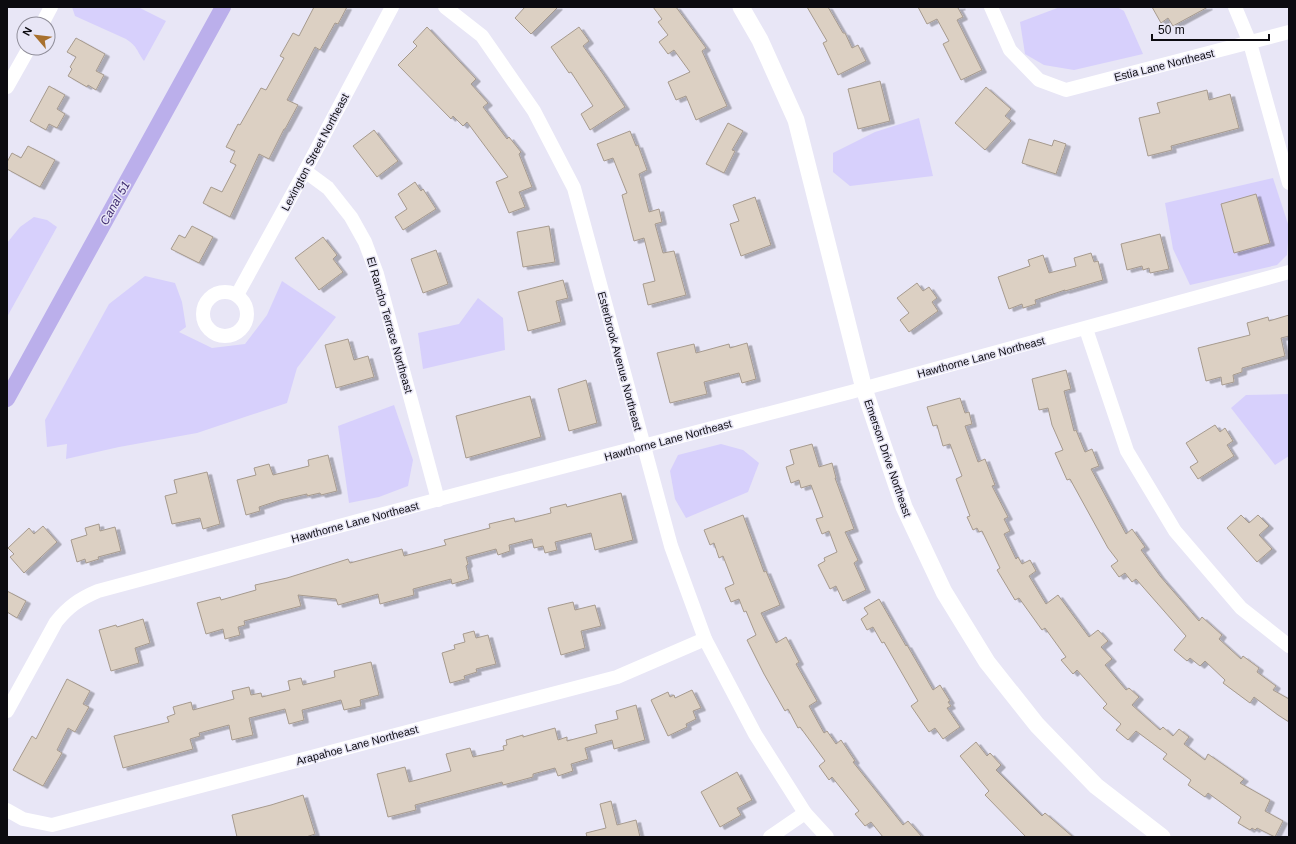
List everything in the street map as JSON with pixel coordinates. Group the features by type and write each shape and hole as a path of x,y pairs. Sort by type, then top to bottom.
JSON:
{"street":[{"path":"46,16 51,7"},
{"name":"Lexington Street Northeast","path":"237,296 392,7"},
{"name":"Esterbrook Avenue Northeast","path":"445,7 482,36 534,111 574,188 671,546 705,639 755,734 805,813 827,837"},
{"name":"Emerson Drive Northeast","path":"741,7 760,40 796,120 864,389 906,512 944,592 988,662 1037,725 1096,786 1162,837"},
{"name":"Estia Lane Northeast","path":"991,7 1010,50 1039,80 1066,90 1289,32"},
{"path":"1234,7 1250,43 1289,183"},
{"path":"7,87 24,56"},
{"name":"El Rancho Terrace Northeast","path":"305,170 328,188 351,217 365,242 377,274 438,500"},
{"name":"Hawthorne Lane Northeast","path":"7,711 56,622 66,610 80,599 98,591 438,500 864,389 1289,272"},
{"path":"1086,329 1127,451 1175,531 1241,608 1289,646"},
{"name":"Arapahoe Lane Northeast","path":"7,810 23,819 52,825 617,677 705,639"},
{"path":"770,837 805,813"}],"shaded area":[{"path":"72,7 138,7 166,21 144,61 135,47 126,39 75,16"},
{"path":"1060,7 1117,7 1124,11 1143,54 1074,70 1044,65 1025,54 1020,22"},
{"path":"919,118 933,176 850,186 833,172 833,153 875,132"},
{"path":"1273,178 1289,227 1287,255 1277,265 1190,285 1173,249 1165,203"},
{"path":"34,217 47,220 57,227 7,317 7,243 20,227"},
{"path":"145,276 175,283 182,302 186,327 179,332 212,348 245,344 267,315 282,281 336,317 297,368 287,403 197,433 119,447 66,459 67,444 47,447 45,420 109,304"},
{"path":"478,298 503,318 505,350 423,369 418,333 459,324"},
{"path":"1289,394 1289,456 1275,465 1231,408 1246,395"},
{"path":"394,405 413,460 408,486 379,497 349,503 338,426"},
{"path":"721,444 743,450 759,463 748,492 686,518 675,499 670,471 678,455"}],"building":[{"path":"314,7 347,7 338,24 335,23 320,50 315,47 287,100 298,105 269,159 259,154 230,217 203,203 211,187 222,192 236,165 230,162 235,151 226,147 238,124 240,125 261,88 266,90 284,58 280,56 293,33 299,36"},
{"path":"525,7 558,7 531,34 515,18"},
{"path":"653,7 676,7 706,48 702,51 727,106 696,120 686,96 676,100 668,82 690,72 674,50 668,54 659,42 668,35 658,22 662,19"},
{"path":"807,7 828,7 843,33 845,33 852,48 858,45 866,61 838,75 823,43 827,41"},
{"path":"918,7 961,7 958,8 963,17 957,20 982,70 961,80 943,44 949,41 937,19 927,24"},
{"path":"1152,7 1208,7 1173,26 1168,18 1161,23"},
{"path":"427,27 476,79 471,84 488,103 483,107 507,139 509,137 521,152 519,154 532,187 519,192 525,207 509,213 496,182 508,177 467,122 463,126 453,116 451,119 398,65 417,46 413,42"},
{"path":"579,27 589,41 583,46 625,107 590,130 581,114 593,106 571,72 569,73 551,47"},
{"path":"76,38 105,54 96,71 104,75 96,90 88,85 87,87 68,76 72,69 70,67 76,57 67,52"},
{"path":"880,81 890,121 858,129 848,89"},
{"path":"49,86 65,95 57,109 65,114 57,128 49,124 46,130 30,121"},
{"path":"986,87 1011,109 1005,116 1011,121 985,150 955,123"},
{"path":"1207,90 1209,100 1230,94 1239,128 1171,146 1172,150 1148,156 1139,118 1160,113 1157,103"},
{"path":"728,123 743,131 732,150 735,151 724,173 706,164"},
{"path":"374,130 398,161 377,177 353,146"},
{"path":"630,131 636,146 638,145 647,170 639,174 649,212 659,209 662,222 655,224 663,253 674,251 686,295 648,305 643,284 655,281 644,238 634,241 622,195 627,193 613,158 604,161 597,144"},
{"path":"1029,139 1052,146 1054,140 1066,144 1056,174 1022,163"},
{"path":"28,146 55,160 40,187 7,169 7,162 12,153 21,158"},
{"path":"415,182 421,191 423,189 436,209 403,230 395,217 407,209 398,194"},
{"path":"1256,194 1270,243 1234,253 1221,204"},
{"path":"755,197 771,245 741,256 730,224 739,221 733,205"},
{"path":"192,226 213,237 199,263 171,249 179,235 185,238"},
{"path":"549,226 555,262 523,267 517,232"},
{"path":"1160,234 1169,269 1150,273 1149,268 1143,270 1142,266 1127,270 1121,244"},
{"path":"323,237 337,255 333,259 343,272 319,290 295,258"},
{"path":"436,250 448,284 423,293 411,259"},
{"path":"1091,253 1094,262 1098,261 1103,280 1035,300 1036,304 1023,308 1022,304 1009,309 998,277 1030,266 1028,260 1043,255 1049,273 1076,266 1074,258"},
{"path":"563,280 568,298 556,301 561,322 528,331 518,292"},
{"path":"917,283 923,291 929,287 937,298 932,302 938,311 909,332 900,320 909,313 897,298"},
{"path":"1289,315 1289,336 1281,338 1285,356 1242,368 1242,372 1233,375 1234,382 1222,385 1221,377 1206,381 1198,348 1250,335 1247,323 1268,317 1269,321"},
{"path":"348,339 354,360 368,356 374,377 336,388 325,345"},
{"path":"747,343 756,379 742,383 739,373 704,382 707,394 670,403 657,353 694,344 696,353 729,344 730,348"},
{"path":"1066,370 1071,389 1064,391 1074,431 1076,430 1085,452 1092,449 1099,466 1091,469 1126,534 1132,529 1145,547 1141,550 1160,576 1199,621 1202,617 1222,635 1219,639 1241,659 1243,656 1259,668 1257,672 1276,686 1273,690 1289,699 1289,722 1254,697 1250,703 1223,683 1225,680 1205,661 1200,666 1190,658 1187,661 1174,650 1186,636 1136,579 1132,582 1125,573 1119,577 1111,566 1118,561 1108,548 1070,479 1067,480 1055,453 1063,450 1052,425 1048,408 1039,410 1032,379"},
{"path":"586,380 597,423 569,431 558,389"},
{"path":"530,396 541,437 466,458 456,416"},
{"path":"960,398 965,413 969,412 972,424 965,426 978,462 985,459 995,485 992,486 1008,517 1004,519 1010,531 1004,534 1016,559 1018,557 1022,564 1030,560 1036,571 1029,576 1046,604 1058,595 1089,637 1098,630 1108,641 1101,647 1112,659 1105,665 1126,690 1129,688 1139,697 1132,705 1160,730 1163,727 1173,736 1179,729 1189,737 1184,744 1205,760 1208,754 1244,779 1240,783 1270,800 1265,811 1283,821 1275,837 1257,828 1255,830 1252,828 1250,830 1238,823 1241,817 1208,793 1205,797 1188,785 1191,780 1163,759 1167,754 1136,731 1128,740 1116,730 1121,724 1103,708 1107,704 1077,670 1073,674 1061,660 1066,657 1045,628 1042,630 1019,598 1015,600 997,570 1000,568 982,531 979,532 977,528 973,530 967,517 970,516 956,479 962,476 950,444 943,446 937,425 933,426 927,407"},
{"path":"1215,425 1220,432 1225,428 1233,441 1227,445 1234,456 1198,479 1190,467 1198,462 1186,443"},
{"path":"812,444 819,467 832,463 835,478 854,529 845,532 858,560 854,563 866,590 843,601 836,586 830,589 818,565 825,561 824,558 837,552 829,531 822,534 816,519 823,517 811,485 801,488 799,480 791,483 786,467 794,464 790,450"},
{"path":"328,455 337,491 321,495 320,493 307,496 307,494 280,500 259,507 260,511 246,515 237,480 256,475 254,468 269,464 273,475 309,466 308,460"},
{"path":"207,472 220,524 203,529 200,518 172,524 165,496 177,493 174,480"},
{"path":"621,493 633,540 595,550 591,533 555,542 557,550 545,553 543,546 534,548 532,539 509,545 510,551 498,555 496,549 466,557 468,564 466,566 469,579 452,584 451,579 413,589 414,595 380,604 378,594 338,605 336,599 298,595 301,606 244,621 245,625 238,627 240,635 225,639 223,629 206,634 197,603 220,597 221,600 256,590 255,585 287,578 348,559 350,563 402,549 404,556 446,545 444,540 490,528 489,524 514,518 515,522 551,513 550,508 566,504 567,507"},
{"path":"743,515 764,572 766,571 780,605 761,613 776,643 786,637 799,662 796,664 817,701 809,706 824,733 827,731 836,744 841,740 855,761 853,762 903,825 908,821 922,837 883,837 871,822 865,826 855,814 859,811 832,777 829,780 819,766 825,761 800,727 798,728 788,709 785,711 764,674 747,640 756,635 746,611 744,612 739,599 731,602 725,588 734,584 723,556 719,558 714,543 710,545 704,530"},
{"path":"1241,515 1249,523 1258,515 1269,526 1259,535 1272,549 1257,562 1227,528"},
{"path":"99,524 100,531 115,527 121,551 98,557 99,559 86,563 85,559 77,562 71,540 87,535 85,528"},
{"path":"43,526 57,542 24,573 10,557 14,554 8,548 29,528 34,534"},
{"path":"7,591 26,601 17,618 7,612"},
{"path":"879,599 933,690 940,685 950,701 948,702 951,706 947,708 960,727 943,739 935,728 929,732 911,706 918,701 884,642 882,643 873,627 867,630 861,619 868,614 864,608"},
{"path":"573,602 575,610 595,605 601,626 581,631 585,648 561,655 548,608"},
{"path":"143,619 150,643 135,648 139,663 111,671 99,630 116,625 117,627"},
{"path":"474,631 476,638 488,635 496,664 476,669 477,672 464,676 465,679 450,683 442,653 455,649 454,645 465,642 463,634"},
{"path":"371,662 379,695 360,700 361,706 344,710 341,700 302,710 304,720 289,724 285,709 249,718 253,735 232,740 229,725 199,733 200,736 190,739 193,749 123,768 114,736 169,722 167,717 175,714 173,707 191,702 193,710 234,699 232,691 249,687 251,695 261,693 262,697 290,690 288,681 301,678 303,685 335,677 334,671"},
{"path":"67,679 90,691 83,704 89,707 75,732 68,728 57,750 62,753 43,786 13,770 32,736 36,739"},
{"path":"692,690 701,708 693,711 696,719 686,724 687,727 668,736 651,700 668,692 670,697 674,695 675,698"},
{"path":"636,705 645,740 614,749 612,740 585,748 588,759 571,764 573,771 558,776 555,768 533,774 533,777 503,785 502,782 415,805 416,810 388,817 377,774 405,767 409,782 451,771 446,754 470,748 473,757 504,750 503,746 507,745 506,740 555,728 558,740 567,737 567,741 597,733 595,725 618,719 616,711"},
{"path":"976,742 987,756 990,753 1001,765 996,770 1042,816 1045,813 1073,837 1026,837 985,795 989,791 960,756"},
{"path":"737,772 752,800 737,808 741,815 720,827 701,792"},
{"path":"303,795 315,834 306,837 237,837 232,815"},
{"path":"611,801 617,825 636,820 640,837 587,837 586,833 606,828 600,804"}],"waterway":[{"name":"Canal 51","path":"7,399 223,7"}]}
